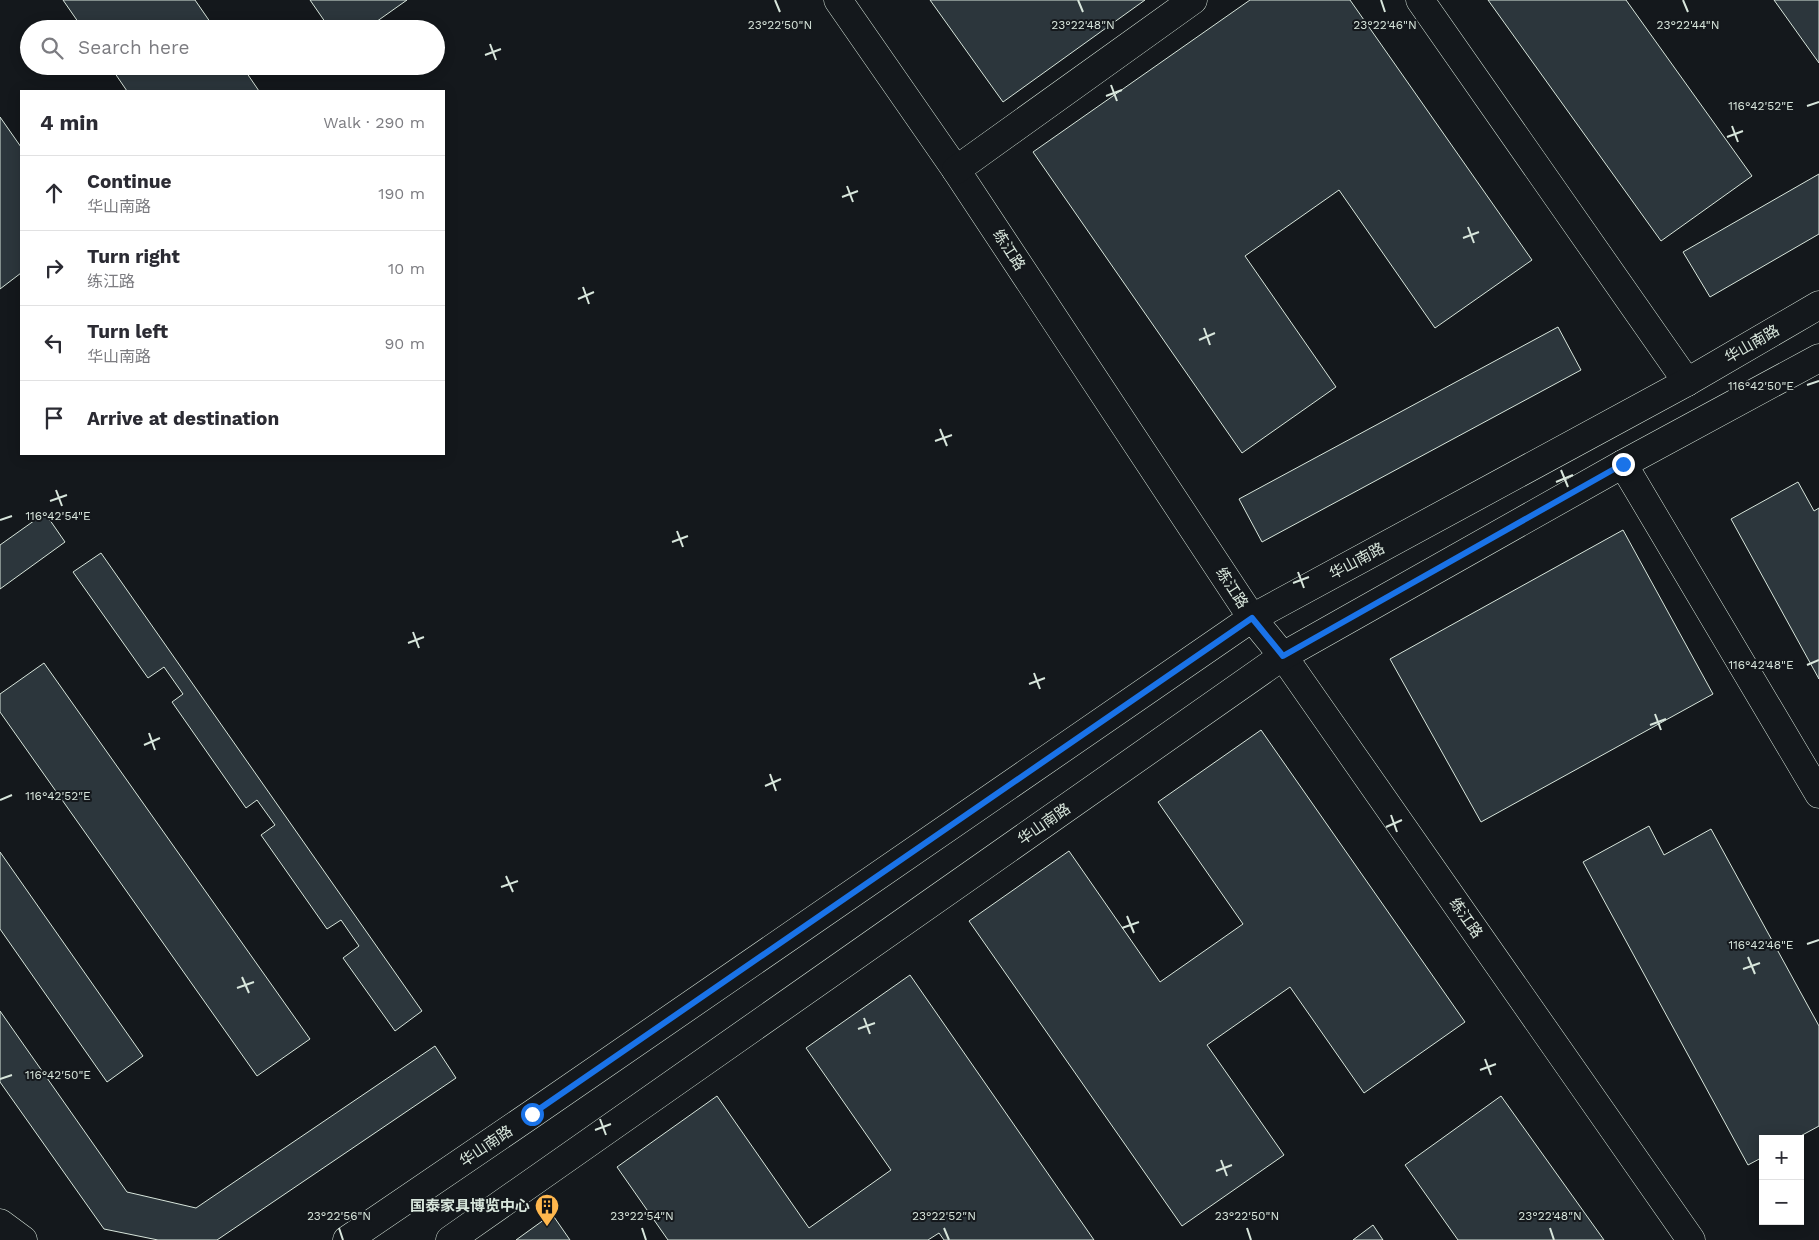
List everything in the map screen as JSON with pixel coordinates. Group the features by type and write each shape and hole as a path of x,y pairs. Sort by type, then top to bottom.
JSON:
{"main road":[{"name":"练江路","path":"838,0 956,170 1252,618 1283,656 1691,1240"},
{"path":"956,170 1193,0"},
{"path":"1420,0 1687,382"},
{"name":"华山南路","path":"347,1240 1252,618 1687,382 1819,305"},
{"name":"华山南路","path":"450,1240 1283,656 1623,464 1819,358"},
{"path":"1623,464 1819,794"},
{"path":"0,1223 23,1240"}],"building":[{"path":"63,0 195,0 209,20 77,20"},
{"path":"310,0 407,0 379,20 324,20"},
{"path":"930,0 1145,0 1003,102"},
{"path":"1250,0 1350,0 1532,260 1435,328 1339,190 1245,256 1336,387 1242,453 1033,152"},
{"path":"1488,0 1626,0 1752,176 1661,241"},
{"path":"1774,0 1819,0 1819,63"},
{"path":"116,75 248,75 258,90 126,90"},
{"path":"0,117 20,146 20,274 0,289"},
{"path":"1819,174 1819,234 1710,297 1683,252"},
{"path":"1558,327 1581,370 1262,542 1239,499"},
{"path":"1798,482 1814,511 1819,508 1819,679 1731,519"},
{"path":"45,513 65,542 0,589 0,545"},
{"path":"1623,530 1713,694 1481,822 1390,659"},
{"path":"101,553 422,1011 395,1031 343,958 359,946 341,920 327,929 261,835 275,825 257,800 246,808 172,702 183,694 164,667 148,678 73,572"},
{"path":"44,663 310,1039 257,1076 0,712 0,694"},
{"path":"1261,730 1465,1022 1364,1093 1290,987 1207,1045 1284,1155 1182,1226 969,921 1069,851 1160,982 1243,924 1158,802"},
{"path":"1649,826 1664,855 1711,829 1819,1026 1819,1126 1802,1135 1759,1135 1759,1159 1748,1165 1583,862"},
{"path":"0,852 143,1056 107,1082 0,929"},
{"path":"910,975 1094,1240 944,1240 939,1233 928,1240 668,1240 617,1167 717,1096 809,1228 891,1170 806,1048"},
{"path":"0,1011 127,1192 196,1208 435,1046 456,1078 217,1240 158,1240 104,1229 0,1082"},
{"path":"1501,1096 1604,1240 1458,1240 1405,1165"},
{"name":"国泰家具博览中心","path":"552,1214 570,1240 516,1240"},
{"path":"1373,1225 1383,1240 1353,1240"}],"place":[{"name":"国泰家具博览中心","path":"547,1227"}],"route":[{"path":"532,1114 1252,618 1283,656 1623,464"}]}
